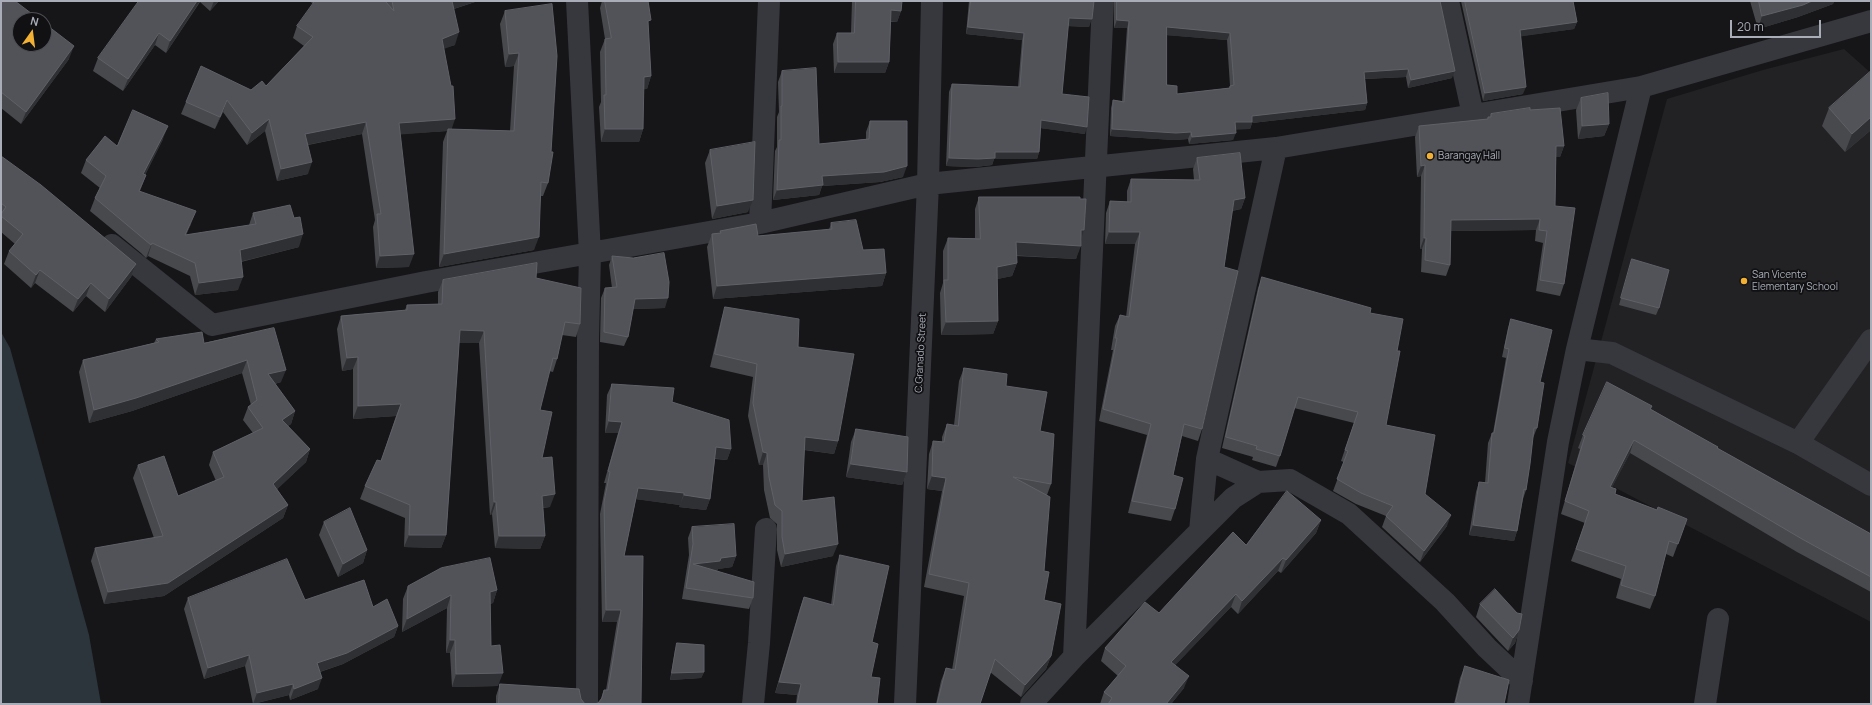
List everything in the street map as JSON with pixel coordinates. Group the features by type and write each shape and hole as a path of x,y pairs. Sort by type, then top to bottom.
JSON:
{"street":[{"path":"577,1 590,254 588,339 587,704"},
{"path":"760,223 769,1"},
{"name":"C.Granado Street","path":"905,704 928,184 932,1"},
{"path":"1074,657 1097,166 1103,1"},
{"path":"1448,1 1473,115"},
{"path":"98,233 212,325 426,282 760,223 928,184 1276,148 1641,87 1871,21"},
{"path":"1518,704 1558,442 1577,349 1641,87"},
{"path":"1200,531 1207,459 1276,148"},
{"path":"1798,443 1871,340"},
{"path":"1577,349 1612,353 1798,443 1871,485"},
{"path":"1207,459 1258,482 1290,480 1349,514 1445,602 1487,648 1522,681"},
{"path":"1032,704 1074,657 1233,498 1258,482"},
{"path":"752,704 759,643 766,529"},
{"path":"1705,704 1718,620"}],"shaded area":[{"name":"San Vicente Elementary School","path":"1844,49 1871,73 1871,622 1568,463 1667,99 1763,70"},
{"path":"1,332 10,348 89,635 101,704 1,704"}],"building":[{"path":"1,1 15,1 29,12 12,12 12,52 52,52 52,29 74,46 26,112 1,92"},
{"path":"139,1 197,1 170,41 159,33 128,79 98,58"},
{"path":"315,1 385,1 394,11 392,1 452,1 459,32 442,39 451,86 453,86 455,119 399,123 414,254 380,256 377,214 381,214 366,122 305,134 312,162 281,169 269,119 252,133 227,100 220,117 186,102 201,66 251,90 262,81 266,86 313,37 297,26"},
{"path":"605,1 648,1 651,20 648,21 651,76 644,77 643,129 605,129 605,39 611,38"},
{"path":"856,1 902,1 901,11 891,10 889,62 838,62 837,33 854,33"},
{"path":"971,1 1094,1 1092,19 1069,18 1062,94 1089,97 1087,127 1041,120 1039,152 995,152 995,158 949,158 952,84 1020,87 1024,33 968,27"},
{"path":"1117,1 1440,1 1455,71 1411,80 1408,69 1364,72 1367,103 1252,116 1252,122 1235,122 1236,133 1192,137 1191,132 1176,133 1112,129 1113,100 1124,102 1129,21 1117,20","holes":["1167,27 1230,33 1234,85 1230,86 1230,88 1177,94 1177,86 1167,85"]},
{"path":"1465,1 1573,1 1577,22 1520,30 1526,87 1485,93"},
{"path":"1759,1 1812,1 1803,5 1762,16"},
{"path":"552,4 557,56 551,152 553,152 548,183 541,182 539,237 444,254 448,129 514,131 519,53 509,54 505,11"},
{"path":"816,68 819,144 869,139 870,121 907,121 907,166 884,172 822,176 823,185 777,190 779,140 781,140 782,71"},
{"path":"1871,71 1871,117 1852,134 1829,108"},
{"path":"1608,93 1609,124 1582,126 1581,98"},
{"path":"1530,108 1530,110 1560,108 1564,146 1556,146 1555,206 1575,208 1564,284 1540,280 1547,231 1539,230 1540,219 1451,220 1450,265 1425,260 1425,165 1421,166 1419,126 1488,119 1488,117 1491,117 1491,114"},
{"path":"133,110 168,126 143,174 146,175 139,191 196,211 185,235 256,224 253,213 290,205 294,218 300,217 303,234 240,250 243,277 199,283 195,263 152,243 151,245 95,198 106,176 86,160 105,136 117,146"},
{"path":"755,142 753,200 717,206 710,150"},
{"path":"1240,153 1245,198 1234,200 1224,267 1238,271 1202,429 1184,424 1173,475 1183,478 1175,509 1132,501 1151,424 1103,409 1120,315 1129,317 1140,232 1109,232 1110,201 1131,202 1131,179 1200,180 1197,158"},
{"path":"1,156 41,185 136,264 109,299 91,283 78,299 40,270 36,275 9,251 23,234 1,216 6,207 1,203"},
{"path":"979,197 1080,197 1080,199 1086,199 1084,230 1081,230 1081,246 1016,242 1017,263 997,267 998,321 946,322 944,280 948,280 948,238 980,239"},
{"path":"856,220 863,250 884,249 886,273 717,286 712,234 756,224 758,236 832,229 831,223"},
{"path":"664,253 669,282 668,298 635,299 628,337 604,332 605,288 617,287 612,256 633,258"},
{"path":"1632,259 1669,270 1659,308 1621,298"},
{"path":"537,263 536,278 581,288 580,324 565,322 557,359 553,358 540,410 552,412 542,458 552,457 555,494 542,496 545,536 499,536 496,502 494,502 484,331 460,330 446,535 409,535 410,505 365,486 377,460 381,461 401,404 358,406 358,357 347,358 341,316 407,310 407,305 442,304 443,280"},
{"path":"1262,277 1371,308 1370,313 1403,319 1397,351 1400,351 1386,425 1435,435 1425,494 1451,515 1424,551 1386,516 1393,506 1361,493 1337,479 1348,451 1345,450 1358,412 1298,397 1280,456 1256,449 1257,446 1226,437"},
{"path":"725,307 799,319 798,347 854,354 838,441 805,437 802,501 834,497 838,544 785,554 782,537 782,511 775,505 769,477 767,453 763,452 753,403 757,364 715,354"},
{"path":"1511,319 1552,330 1540,382 1544,383 1537,428 1534,428 1526,490 1524,489 1517,531 1473,525 1479,482 1488,483 1492,433 1494,433 1509,349 1505,348"},
{"path":"274,328 286,370 268,374 295,411 282,420 310,449 273,484 288,505 168,583 108,592 95,548 163,536 138,465 164,456 178,496 224,477 213,452 263,428 248,407 257,400 247,360 136,398 94,410 83,360 159,342 156,339 202,332 204,343"},
{"path":"964,368 1007,374 1006,386 1047,392 1040,431 1054,434 1051,484 1013,477 1050,497 1044,571 1049,572 1044,600 1061,604 1051,656 1025,685 995,659 980,704 937,704 946,668 955,670 969,583 929,574 946,478 932,476 933,441 944,442 947,424 958,426"},
{"path":"1607,382 1652,406 1650,409 1718,447 1717,448 1871,534 1871,577 1802,539 1634,440 1610,487 1616,489 1615,494 1657,510 1658,507 1687,519 1678,544 1669,541 1655,596 1621,585 1626,566 1576,549 1589,511 1565,501 1585,436 1583,435"},
{"path":"612,384 674,388 672,402 729,420 731,449 716,447 710,499 684,495 684,493 638,488 624,556 643,556 641,704 594,704 598,703 602,698 604,690 608,690 621,610 606,610 604,502 610,472 608,471 622,422 609,421"},
{"path":"856,429 908,437 907,472 851,464"},
{"path":"1287,491 1321,520 1286,560 1283,558 1242,601 1236,594 1171,662 1189,676 1166,704 1108,704 1112,698 1104,692 1126,666 1105,648 1145,602 1159,613 1233,532 1246,545"},
{"path":"350,508 367,550 343,564 324,522"},
{"path":"734,524 736,556 721,558 720,561 693,564 754,582 753,598 686,588 693,544 692,527"},
{"path":"840,555 889,566 872,642 878,644 871,677 880,678 877,704 797,704 801,684 779,682 804,597 833,605"},
{"path":"490,558 497,590 490,592 491,646 500,645 503,673 456,674 455,640 450,640 451,595 407,619 408,586 441,568"},
{"path":"287,559 305,600 364,580 373,607 387,599 398,626 347,653 317,663 322,678 294,689 293,684 257,693 249,655 208,668 188,598"},
{"path":"1495,589 1517,613 1522,614 1519,630 1513,638 1480,604"},
{"path":"677,643 704,645 704,672 672,673"},
{"path":"1465,666 1509,680 1504,704 1462,704 1456,702"},
{"path":"500,684 579,689 581,699 585,704 499,704"}],"place":[{"name":"Barangay Hall","path":"1430,156"},
{"name":"San Vicente Elementary School","path":"1744,281"}]}
